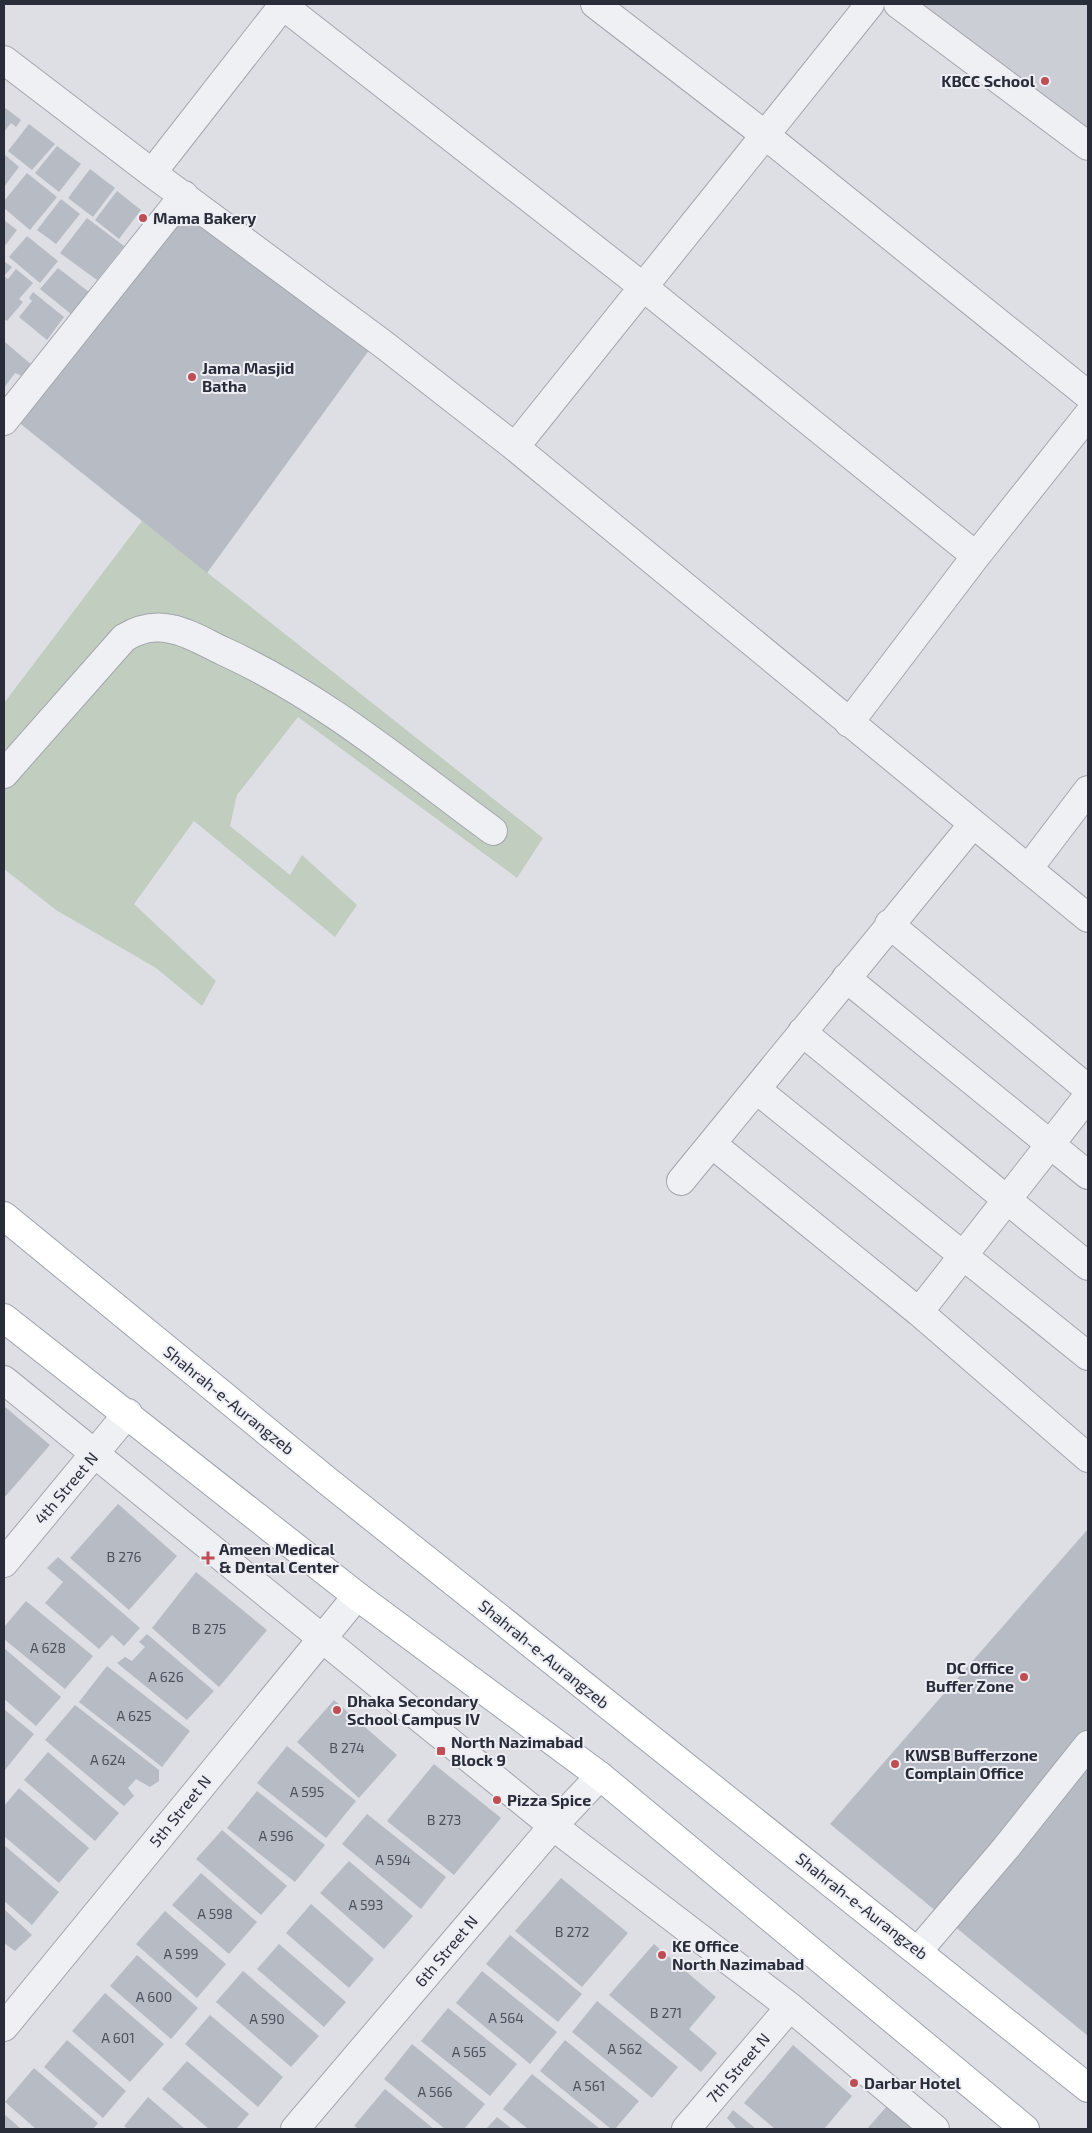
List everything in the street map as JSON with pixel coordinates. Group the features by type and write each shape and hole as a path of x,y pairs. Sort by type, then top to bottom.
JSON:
{"main road":[{"name":"Shahrah-e-Aurangzeb","path":"4,1216 332,1485 1088,2088"},
{"path":"4,1318 128,1413 358,1596 600,1776 1025,2129"}],"street":[{"path":"152,173 283,4 642,286 976,556"},
{"path":"594,4 765,134 1088,396"},
{"path":"516,447 642,286 870,4"},
{"path":"898,4 1088,146"},
{"path":"4,60 152,173 375,338 516,447 1088,918"},
{"path":"4,421 184,195"},
{"path":"849,723 976,556 1088,415"},
{"path":"4,774 124,638 138,630 151,628 171,629 273,675 342,720 494,831"},
{"path":"1028,869 1088,790"},
{"path":"681,1180 757,1090 889,924 973,824"},
{"path":"889,924 1088,1089"},
{"path":"846,978 1088,1175"},
{"path":"802,1032 1088,1266"},
{"path":"757,1090 1088,1356"},
{"path":"919,1312 1088,1096"},
{"path":"712,1144 919,1312 1088,1458"},
{"path":"4,1380 553,1826 790,2007 935,2129"},
{"name":"4th Street N","path":"4,1563 128,1413"},
{"name":"5th Street N","path":"4,2027 358,1596"},
{"path":"918,1951 1005,1849 1088,1745"},
{"name":"6th Street N","path":"295,2129 553,1826 600,1776"},
{"name":"7th Street N","path":"686,2129 790,2007"}],"shaded area":[{"name":"KBCC School","path":"923,4 1088,4 1088,146 914,16"}],"green space":[{"path":"142,521 543,838 517,878 298,717 237,795 230,826 290,875 302,855 357,905 335,937 194,821 134,904 216,981 202,1006 156,968 56,910 4,869 4,703"}],"building":[{"path":"4,107 21,120 16,127 11,123 4,132"},
{"path":"29,124 55,144 32,170 8,151"},
{"path":"57,146 81,164 59,192 35,173"},
{"path":"4,154 19,167 4,187"},
{"path":"90,169 115,188 93,217 68,198"},
{"path":"27,173 57,197 30,230 4,208 4,201"},
{"path":"117,191 141,210 119,239 95,220"},
{"name":"Jama Masjid Batha","path":"181,195 375,342 207,573 7,413"},
{"path":"61,199 80,214 56,244 37,230"},
{"path":"87,218 124,246 97,280 60,253"},
{"path":"4,220 17,230 4,247"},
{"path":"27,236 58,261 40,283 9,257"},
{"path":"5,262 12,267 4,276 4,263"},
{"path":"58,268 89,292 71,314 40,289"},
{"path":"16,269 33,283 19,299 23,302 7,321 4,319 4,276 8,279"},
{"path":"33,292 64,317 47,340 19,317 32,301 29,298"},
{"path":"5,342 32,365 22,376 15,373 4,388"},
{"path":"4,1406 50,1445 4,1498"},
{"path":"118,1504 177,1556 129,1610 70,1558"},
{"name":"DC Office Buffer Zone","path":"1088,1529 1088,2036 830,1824"},
{"path":"58,1557 140,1628 124,1646 112,1635 99,1649 45,1603 63,1582 47,1568"},
{"path":"196,1572 267,1630 219,1687 152,1628"},
{"path":"26,1601 93,1656 65,1689 4,1639 4,1627"},
{"path":"147,1634 214,1691 187,1720 117,1663 125,1657 132,1661 145,1647 139,1642"},
{"path":"4,1648 61,1697 36,1726 4,1699"},
{"path":"107,1666 190,1731 162,1767 79,1702"},
{"path":"334,1700 397,1755 359,1798 297,1742"},
{"path":"75,1705 159,1770 159,1781 150,1787 136,1779 128,1788 134,1796 124,1806 45,1740"},
{"path":"4,1709 34,1734 4,1771"},
{"path":"287,1746 356,1801 326,1838 257,1783"},
{"path":"48,1752 119,1813 95,1841 24,1780"},
{"path":"434,1764 501,1818 454,1875 387,1821"},
{"path":"19,1788 89,1848 59,1883 4,1836 4,1806"},
{"path":"257,1791 325,1845 295,1882 227,1828"},
{"path":"367,1814 446,1877 421,1909 342,1844"},
{"path":"222,1830 287,1886 261,1915 196,1859"},
{"path":"4,1845 59,1892 32,1925 4,1901"},
{"path":"349,1861 413,1916 384,1949 320,1893"},
{"path":"201,1873 257,1922 229,1954 172,1905"},
{"path":"561,1878 628,1933 582,1987 515,1931"},
{"path":"311,1904 374,1959 349,1988 286,1933"},
{"path":"4,1909 32,1935 15,1951 4,1943"},
{"path":"165,1911 226,1964 197,1998 136,1944"},
{"path":"510,1935 582,1994 558,2022 486,1964"},
{"path":"279,1944 346,2002 324,2027 257,1969"},
{"path":"654,1944 716,1997 689,2029 717,2053 701,2072 609,1995"},
{"path":"137,1955 198,2008 171,2039 110,1986"},
{"path":"243,1971 319,2036 291,2067 216,2002"},
{"path":"482,1971 557,2032 530,2064 456,2003"},
{"path":"105,1993 164,2044 130,2082 72,2031"},
{"path":"597,2001 678,2067 652,2098 572,2032"},
{"path":"448,2008 517,2064 490,2096 421,2041"},
{"path":"210,2015 283,2077 258,2107 185,2044"},
{"path":"67,2040 126,2091 103,2118 44,2067"},
{"path":"565,2040 639,2101 615,2129 611,2129 540,2071"},
{"path":"412,2044 485,2104 464,2129 445,2129 384,2079"},
{"path":"793,2045 852,2096 824,2129 775,2129 744,2103"},
{"path":"187,2061 249,2114 236,2129 209,2129 162,2089"},
{"path":"34,2068 98,2123 93,2129 36,2129 5,2102"},
{"path":"532,2074 600,2129 528,2129 503,2109"},
{"path":"385,2089 434,2129 359,2129 354,2126"},
{"path":"148,2097 185,2129 128,2129 124,2126"},
{"path":"887,2106 915,2129 867,2129"},
{"path":"733,2110 756,2129 737,2129 727,2118"},
{"path":"4,2114 21,2129 4,2129"},
{"path":"497,2117 512,2129 486,2129"}],"place":[{"name":"KBCC School","path":"1045,81"},
{"name":"Mama Bakery","path":"143,218"},
{"name":"Jama Masjid Batha","path":"192,377"},
{"name":"Ameen Medical & Dental Center","path":"208,1558"},
{"name":"DC Office Buffer Zone","path":"1024,1677"},
{"name":"Dhaka Secondary School Campus IV","path":"337,1710"},
{"name":"North Nazimabad Block 9","path":"441,1751"},
{"name":"KWSB Bufferzone Complain Office","path":"895,1764"},
{"name":"Pizza Spice","path":"497,1800"},
{"name":"KE Office North Nazimabad","path":"662,1955"},
{"name":"Darbar Hotel","path":"854,2083"}]}
